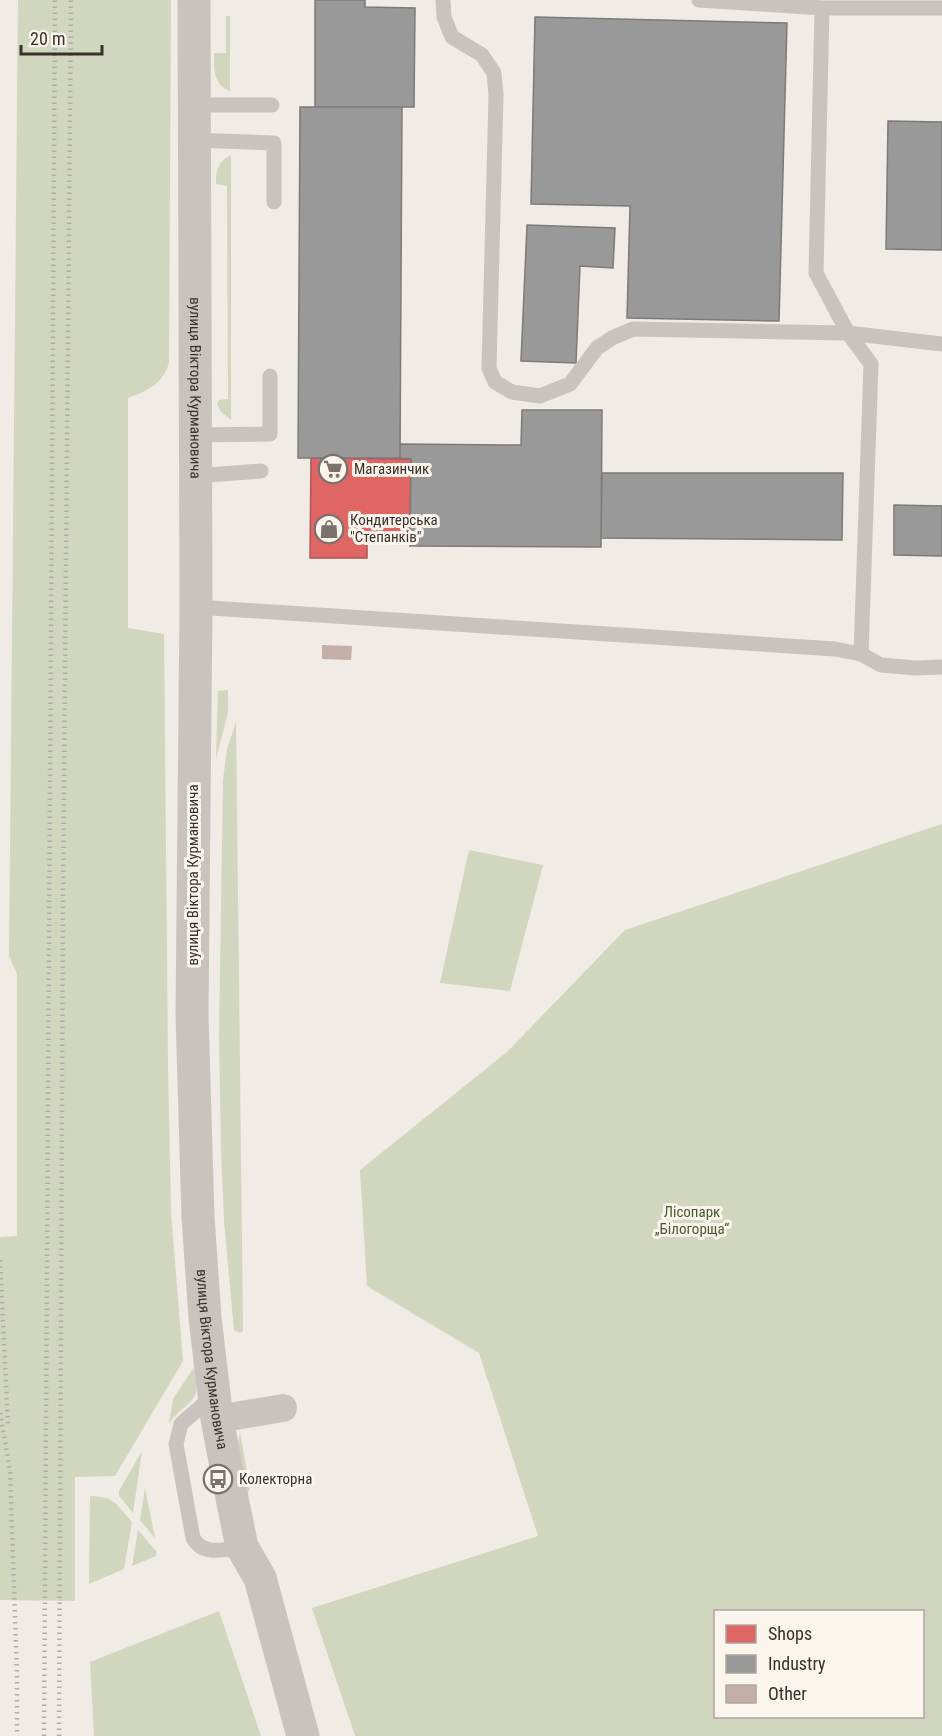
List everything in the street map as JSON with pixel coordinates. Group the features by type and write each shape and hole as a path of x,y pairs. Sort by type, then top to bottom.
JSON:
{"street":[{"name":"вулиця Віктора Курмановича","path":"194,0 196,607 192,1014 194,1116 205,1318 216,1407 242,1547 260,1578 303,1736"},
{"path":"216,1407 283,1408"}],"lane":[{"path":"443,0 444,17 452,37 482,55 494,73 496,95 489,368 495,382 512,392 540,396 570,384 597,348 612,338 633,329 848,333 942,344"},
{"path":"699,0 822,8 942,8"},
{"path":"822,8 816,273 848,333 871,364 861,654"},
{"path":"193,105 272,105"},
{"path":"193,140 274,143 274,202"},
{"path":"194,435 270,434 270,376"},
{"path":"195,477 261,471"},
{"path":"196,607 835,649 861,654 881,664 916,668 942,667"},
{"path":"216,1407 181,1424 176,1444 193,1538 196,1544 214,1551 242,1547"}],"green space":[{"path":"18,0 171,0 169,363 163,376 153,386 128,398 128,628 164,634 171,1212 183,1361 115,1476 75,1477 75,1601 0,1600 0,1237 17,1236 17,974 9,956"},
{"path":"226,16 230,16 230,91 217,80 214,65 214,53 226,53"},
{"path":"231,155 231,420 220,411 217,404 219,400 228,399 227,186 216,184 219,167"},
{"path":"228,690 228,713 216,759 218,691"},
{"path":"236,722 243,1327 240,1333 234,1330 224,1221 219,1034 223,780 227,749"},
{"name":"Лісопарк „Білогорща“","path":"942,824 942,1736 355,1736 312,1608 538,1536 479,1353 367,1286 360,1170 507,1052 625,930"},
{"path":"469,850 543,865 510,991 440,983"},
{"path":"194,1367 196,1393 169,1424 173,1399"},
{"path":"240,1432 250,1489 247,1494 238,1443"},
{"path":"142,1451 133,1513 119,1496 119,1491"},
{"path":"145,1488 155,1538 140,1520"},
{"path":"90,1496 105,1498 115,1503 132,1522 124,1569 89,1584"},
{"path":"138,1530 157,1552 156,1556 132,1566"},
{"path":"219,1611 261,1736 94,1736 90,1662"}],"building: Shops":[{"path":"311,458 411,459 410,536 367,536 367,558 310,558"}],"building: Industry":[{"path":"315,0 365,0 365,7 415,8 414,107 315,107"},
{"path":"535,17 787,23 779,321 627,318 630,206 531,204"},
{"path":"300,107 402,107 400,458 298,458"},
{"path":"888,121 942,122 942,250 886,249"},
{"path":"527,225 615,228 613,268 580,266 576,363 521,361"},
{"path":"522,410 602,410 601,547 410,546 411,459 400,458 400,444 521,445"},
{"path":"602,473 843,473 842,540 601,538"},
{"path":"894,505 942,506 942,556 894,555"}],"building: Other":[{"path":"322,645 352,646 351,660 322,659"}],"railway":[{"path":"44,1736 55,0"},
{"path":"59,1736 63,896 71,0"},
{"path":"0,1260 8,1425"},
{"path":"0,1413 10,1470 17,1736"}],"place":[{"name":"Магазинчик","path":"333,469"},
{"name":"Кондитерська \"Степанків\"","path":"329,529"},
{"name":"Колекторна","path":"218,1479"}]}
